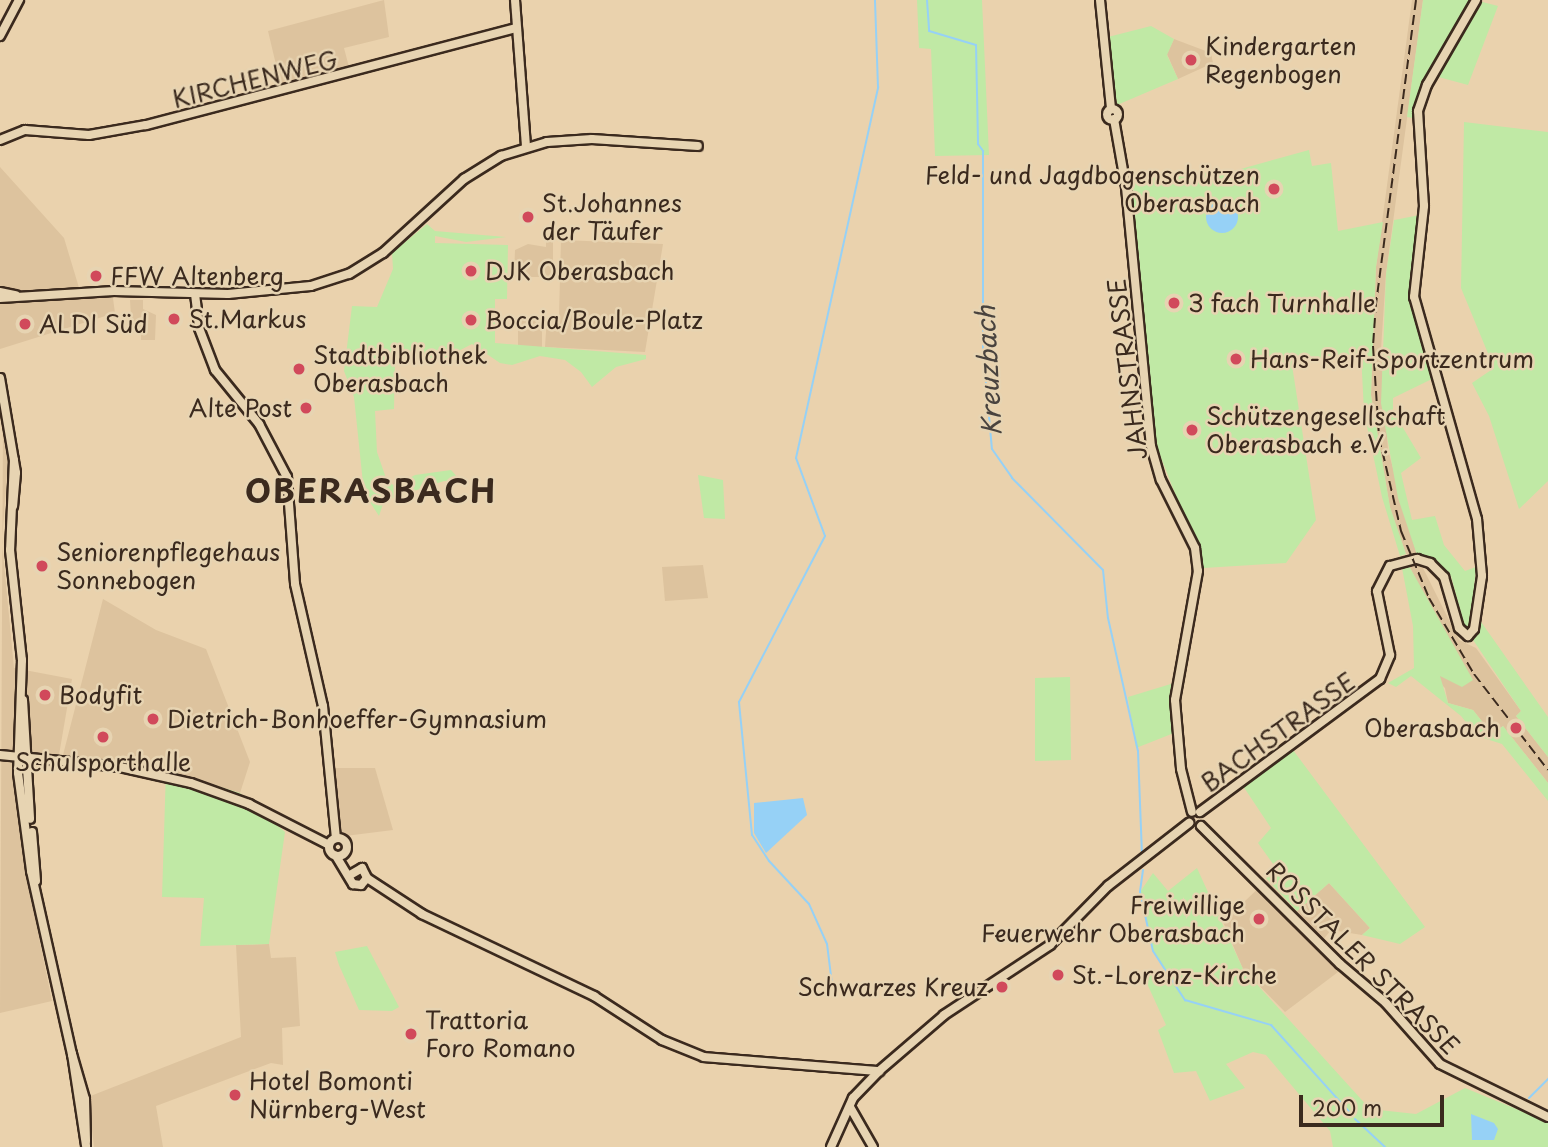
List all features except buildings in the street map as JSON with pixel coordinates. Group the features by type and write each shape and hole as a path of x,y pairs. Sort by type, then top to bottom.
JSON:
{"street":[{"path":"0,36 19,0"},
{"path":"515,0 526,147"},
{"name":"JAHNSTRASSE","path":"1100,0 1111,109 1107,115 1114,119 1126,187 1151,446 1161,480 1195,548 1198,571 1175,700 1181,769 1201,825"},
{"name":"BACHSTRASSE","path":"1196,812 1380,679 1390,655 1390,641 1377,591 1390,566 1417,559 1438,569 1454,618 1468,636 1475,623 1482,576 1477,519 1414,297 1424,206 1415,126 1432,77 1476,0"},
{"name":"KIRCHENWEG","path":"0,140 25,130 89,135 146,125 517,29"},
{"path":"0,298 16,295 195,294 289,289 341,277 405,237 486,163 526,147 619,138 698,146"},
{"path":"0,292 16,295"},
{"path":"195,294 200,328 215,370 259,424 287,477 295,584 323,706 336,838"},
{"path":"0,378 14,460 12,509 22,695 21,757 36,881 72,1054 86,1146"},
{"path":"0,755 120,767 191,783 248,804 329,845 341,854 353,872 357,885 367,878"},
{"path":"1196,812 1189,823 1201,825"},
{"name":"BACHSTRASSE","path":"831,1147 850,1107 879,1071 944,1015 1050,945 1108,886 1189,823"},
{"name":"ROSSTALER STRASSE","path":"1201,825 1339,964 1386,1003 1440,1064 1548,1117"},
{"path":"329,845 336,838"},
{"path":"336,838 345,842 341,854"},
{"path":"353,872 365,871 367,878 478,945 594,996 685,1049 709,1057 879,1071"},
{"path":"850,1107 873,1147"}],"shaded area":[{"path":"384,0 389,37 344,48 350,71 282,90 268,31"},
{"path":"1412,0 1423,0 1386,274 1381,349 1388,450 1417,555 1406,554 1390,508 1371,395 1376,267"},
{"name":"Kindergarten Regenbogen","path":"1174,39 1211,53 1213,63 1178,79 1167,54"},
{"path":"0,167 64,238 80,291 112,291 115,313 0,349"},
{"path":"546,240 553,240 553,277 514,277 515,250 528,244 546,247"},
{"path":"561,240 663,244 645,352 545,347 547,317 559,316"},
{"path":"130,300 143,300 143,309 156,315 155,340 141,340 141,333 132,333"},
{"path":"542,316 542,349 518,347 518,318"},
{"path":"3,418 8,461 2,537"},
{"path":"2,546 14,668 72,679 59,755 11,752 30,894 52,1001 0,1013"},
{"path":"703,565 708,598 665,601 662,567"},
{"path":"1409,566 1422,566 1459,640 1476,648 1521,711 1516,716 1548,757 1548,783 1503,726 1492,734 1473,710 1448,703 1445,688 1438,681 1438,622"},
{"name":"Dietrich-Bonhoeffer-Gymnasium","path":"103,599 156,630 206,649 250,762 240,793 166,770 63,755"},
{"path":"326,768 375,768 393,830 337,837"},
{"path":"1267,880 1297,911 1329,883 1370,928 1362,935 1331,930 1322,941 1346,966 1285,1012 1243,969 1223,922"},
{"path":"269,944 271,958 296,957 300,1026 282,1028 283,1065 271,1063 156,1106 163,1147 94,1147 88,1097 241,1037 236,945"}],"green space":[{"path":"917,0 982,0 989,155 935,156 931,49 919,48"},
{"path":"1423,0 1475,0 1498,6 1468,85 1431,75 1413,118 1407,117"},
{"path":"1151,26 1174,39 1167,55 1178,79 1117,105 1108,37"},
{"path":"1464,122 1548,132 1548,481 1519,509 1489,416 1472,383 1494,368 1461,288"},
{"name":"Hans-Reif-Sportzentrum","path":"1309,150 1312,166 1331,163 1338,231 1383,222 1376,267 1371,395 1390,507 1406,554 1400,556 1382,497 1364,412 1361,353 1292,365 1316,520 1286,563 1204,568 1153,437 1130,185 1165,174 1230,172"},
{"path":"1420,215 1410,300 1434,378 1393,398 1393,411 1421,458 1401,473 1412,520 1435,516 1444,545 1465,571 1476,567 1472,609 1548,717 1548,757 1516,716 1521,711 1465,628 1451,576 1417,555 1398,498 1381,403 1386,274 1394,220"},
{"path":"427,224 435,231 506,237 466,242 435,236 435,243 508,245 507,299 495,299 495,343 646,355 646,359 616,367 592,387 581,372 565,360 540,356 512,365 500,363 472,344 445,358 402,357 395,362 394,409 375,411 377,452 387,481 395,486 415,475 451,470 461,481 444,481 384,501 379,516 364,493 354,397 344,371 352,306 377,307 393,269 392,253"},
{"path":"698,475 723,480 725,519 704,518"},
{"path":"1409,566 1473,680 1462,687 1440,676 1448,703 1473,710 1492,734 1503,726 1548,783 1548,801 1502,744 1477,736 1461,716 1411,676 1396,687 1388,683 1414,668 1413,626 1402,568"},
{"path":"1070,677 1071,760 1035,761 1035,678"},
{"path":"1174,683 1174,733 1136,748 1128,697"},
{"path":"1290,746 1425,927 1400,944 1362,935 1370,928 1329,883 1297,911 1266,878 1276,868 1258,843 1271,828 1239,780"},
{"path":"166,770 240,793 285,832 269,944 200,946 204,898 162,897"},
{"path":"1197,868 1243,969 1370,1109 1416,1114 1465,1088 1548,1122 1548,1147 1333,1147 1330,1131 1266,1055 1253,1052 1226,1064 1245,1088 1210,1101 1196,1071 1174,1073 1158,1030 1166,1025 1144,977 1164,970 1152,950 1140,892 1153,873 1168,891"},
{"path":"367,946 399,1007 392,1011 359,1010 339,965 335,952"}],"water":[{"path":"1222,201 1233,206 1238,217 1233,228 1222,233 1211,228 1206,217 1211,206"},
{"path":"803,798 807,815 766,853 754,833 754,803"},
{"path":"1471,1114 1494,1123 1498,1129 1494,1140 1472,1140"}],"waterway":[{"path":"833,992 827,944 809,904 769,861 752,835 739,702 825,536 796,458 878,87 875,0"},
{"name":"Kreuzbach","path":"927,0 929,31 976,45 978,144 983,151 983,349 992,449 1012,478 1103,570 1108,618 1138,751 1142,855"},
{"name":"Kreuzbach","path":"1143,870 1140,892 1153,951 1185,1000 1271,1025 1352,1115"},
{"path":"1529,1098 1548,1079"},
{"name":"Kreuzbach","path":"1355,1119 1385,1147"}],"railway":[{"path":"1416,0 1376,303 1373,346 1379,437 1401,531 1429,598 1474,674 1548,770"}],"place":[{"name":"Kindergarten Regenbogen","path":"1191,60"},
{"name":"Feld- und Jagdbogenschützen Oberasbach","path":"1274,189"},
{"name":"St.Johannes der Täufer","path":"528,217"},
{"name":"DJK Oberasbach","path":"471,271"},
{"name":"FFW Altenberg","path":"96,276"},
{"name":"3 fach Turnhalle","path":"1174,303"},
{"name":"St.Markus","path":"174,319"},
{"name":"Boccia/Boule-Platz","path":"471,320"},
{"name":"ALDI Süd","path":"25,324"},
{"name":"Hans-Reif-Sportzentrum","path":"1236,359"},
{"name":"Stadtbibliothek Oberasbach","path":"299,369"},
{"name":"Alte Post","path":"306,408"},
{"name":"Schützengesellschaft Oberasbach e.V.","path":"1192,430"},
{"name":"Seniorenpflegehaus Sonnebogen","path":"42,566"},
{"name":"Bodyfit","path":"45,695"},
{"name":"Dietrich-Bonhoeffer-Gymnasium","path":"153,719"},
{"name":"Oberasbach","path":"1516,728"},
{"name":"Schulsporthalle","path":"103,737"},
{"name":"Freiwillige Feuerwehr Oberasbach","path":"1259,919"},
{"name":"St.-Lorenz-Kirche","path":"1058,975"},
{"name":"Schwarzes Kreuz","path":"1002,987"},
{"name":"Trattoria Foro Romano","path":"411,1034"},
{"name":"Hotel Bomonti Nürnberg-West","path":"235,1095"}],"district":[{"name":"OBERASBACH","path":"371,490"}]}
